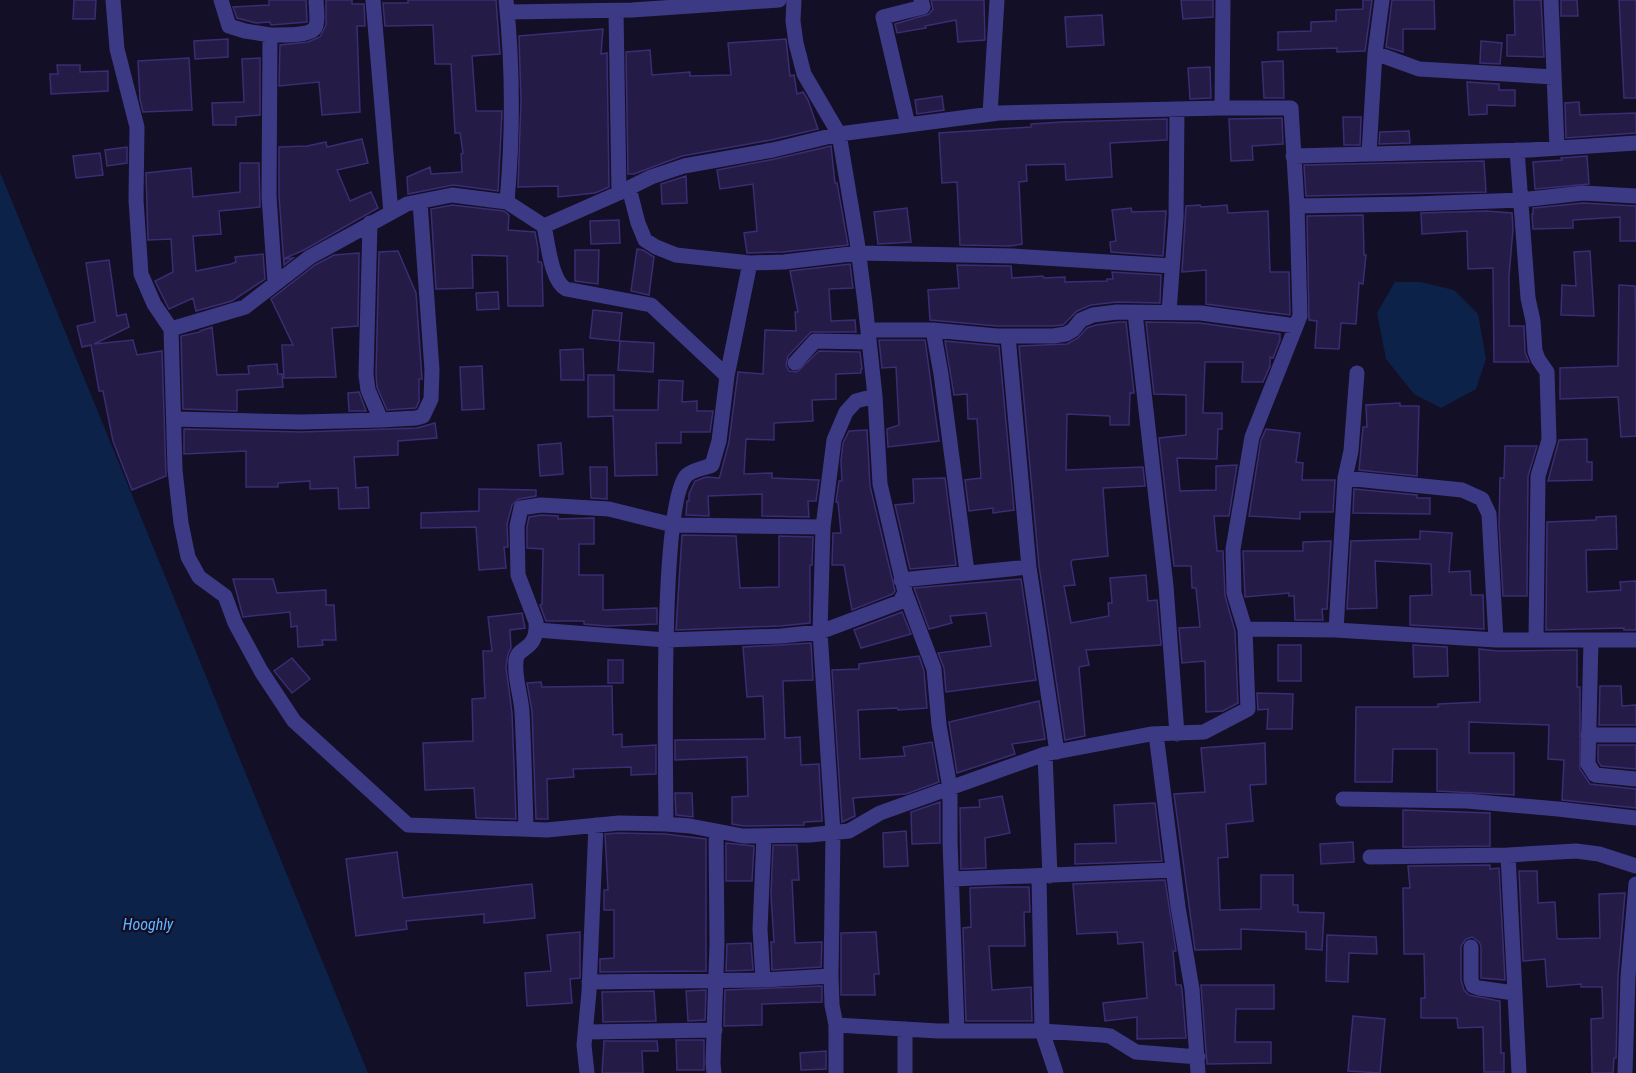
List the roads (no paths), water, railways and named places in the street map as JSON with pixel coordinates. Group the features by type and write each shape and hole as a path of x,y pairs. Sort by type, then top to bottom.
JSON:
{"street":[{"path":"113,0 117,49 137,127 136,200 141,274 153,304 171,328 177,491 180,522 188,557 199,577 225,596 261,671 294,721 408,825 547,830 596,825 666,824 743,836 810,836 849,831 880,813 1051,753 1156,734 1204,732 1248,709 1245,629 1234,593 1233,549 1252,437 1300,316 1291,108 990,114 839,134 773,150 684,166 651,177 544,226"},
{"path":"221,0 229,26 270,35 314,31 316,0"},
{"path":"373,0 391,213"},
{"path":"507,201 512,145 511,56 506,6 616,11 779,0"},
{"path":"794,0 793,21 796,44 804,74 839,134 859,253 875,396 880,484 903,586 934,669 939,724 950,788 957,1031"},
{"path":"908,125 884,16 923,7 921,0"},
{"path":"990,114 997,0"},
{"path":"1222,108 1223,0"},
{"path":"1370,153 1375,53 1382,0"},
{"path":"1551,0 1557,148"},
{"path":"616,11 624,191 645,240 656,247 676,255 750,263 784,262 859,253 1012,256 1172,266"},
{"path":"270,35 269,196 275,283"},
{"path":"1375,53 1419,69 1554,77"},
{"path":"1169,312 1176,218 1178,110"},
{"path":"1293,156 1517,150 1636,143"},
{"path":"1517,150 1528,298 1533,321 1535,351 1547,372 1550,440 1538,476 1536,640"},
{"path":"1297,206 1521,200 1582,193 1636,196"},
{"path":"171,328 244,307 310,257 407,204 452,195 507,201 544,226 556,278 560,285 566,289 651,305 727,376"},
{"path":"174,419 301,422 381,420 423,416 431,399 432,370 420,202"},
{"path":"370,224 366,375 368,390 381,420"},
{"path":"666,824 666,640 673,525 679,489 687,475 712,465 719,441 727,376 750,263"},
{"path":"795,363 815,341 933,330 1008,336 1066,334 1073,330 1081,320 1093,315 1117,312 1201,313 1296,326"},
{"path":"1135,314 1166,586 1177,734"},
{"path":"933,330 941,374 967,572"},
{"path":"1008,336 1029,567 1051,753 1044,876 1042,1031 1056,1073"},
{"path":"1336,630 1345,478 1351,451 1357,373"},
{"path":"836,1073 836,1025 832,1005 831,976 833,833 820,632 823,527 834,440 846,412 856,401 875,396"},
{"path":"1345,478 1462,490 1482,499 1489,514 1496,639"},
{"path":"526,829 522,709 516,662 519,653 531,644 537,630 518,575 517,526 521,508 541,505 609,509 673,525 823,527"},
{"path":"903,586 967,572 1029,567"},
{"path":"537,630 666,640 781,636 820,632 900,602 903,586"},
{"path":"1245,629 1336,630 1496,639 1636,640"},
{"path":"1591,640 1588,764 1595,775 1636,779"},
{"path":"1156,734 1173,870 1192,989 1198,1073"},
{"path":"1588,735 1636,735"},
{"path":"1344,799 1467,801 1636,818"},
{"path":"587,1073 584,1045 590,982 596,825"},
{"path":"714,1073 717,980 716,831"},
{"path":"763,980 760,929 764,836"},
{"path":"1370,857 1588,852 1636,867"},
{"path":"1508,855 1519,1073"},
{"path":"952,879 1173,870"},
{"path":"1625,1073 1636,884"},
{"path":"1471,947 1473,986 1514,993"},
{"path":"590,982 763,980 831,976"},
{"path":"836,1025 957,1031 1042,1031 1110,1036 1136,1052 1198,1057"},
{"path":"905,1029 905,1073"},
{"path":"586,1032 715,1030"}],"water":[{"name":"Hooghly","path":"0,172 368,1073 0,1073"},
{"path":"1395,282 1421,282 1454,290 1478,314 1486,359 1476,389 1441,408 1414,394 1386,359 1377,313"}]}
